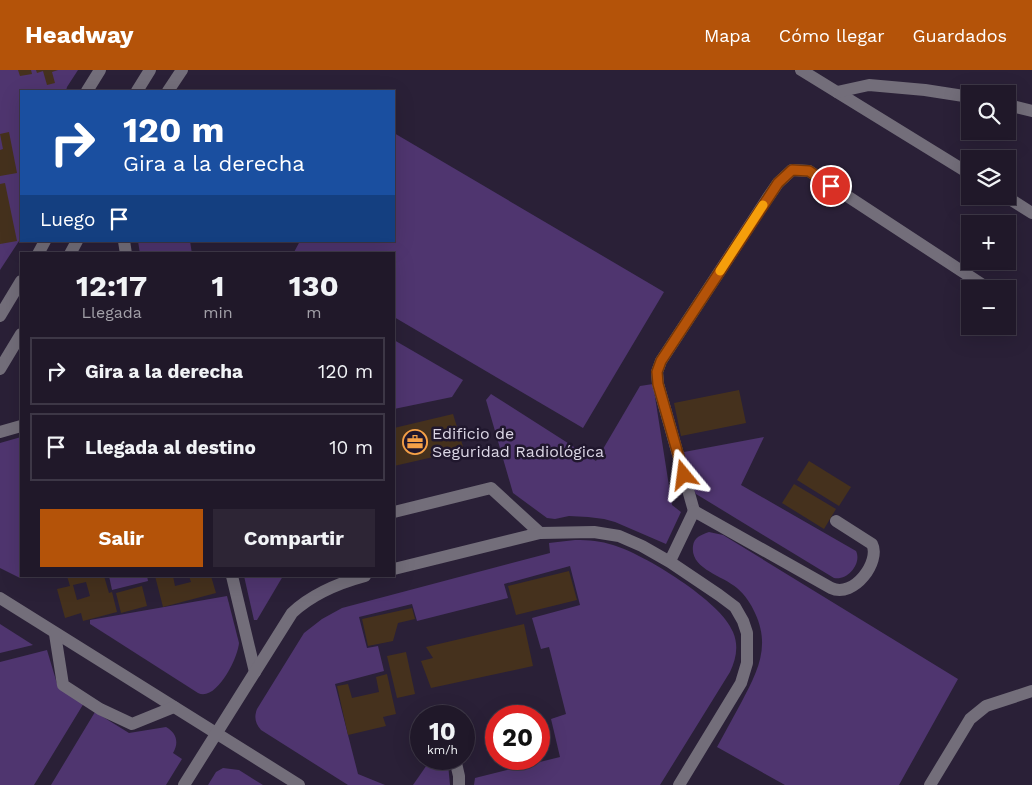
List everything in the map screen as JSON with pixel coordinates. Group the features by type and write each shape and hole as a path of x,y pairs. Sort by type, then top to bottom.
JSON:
{"lane":[{"path":"88,90 100,70"},
{"path":"138,90 150,70"},
{"path":"169,90 182,70"},
{"path":"802,70 961,168"},
{"path":"837,92 869,85 916,88 961,96"},
{"path":"1016,107 1032,111"},
{"path":"670,561 694,511 658,384 657,369 767,199 778,183 792,170 809,171 975,280"},
{"path":"1016,203 1032,213"},
{"path":"0,316 20,283"},
{"path":"0,368 20,336"},
{"path":"0,432 20,426"},
{"path":"395,512 491,488 540,533"},
{"path":"694,511 837,591 850,589 855,586 875,555 872,544 836,521"},
{"path":"395,569 540,533 594,532 619,536 670,561 735,607 747,633 748,664 741,683 679,785"},
{"path":"232,577 255,672"},
{"path":"184,785 292,613 299,606 325,590 363,577"},
{"path":"0,598 299,785"},
{"path":"55,634 63,685 94,705 132,724 174,707"},
{"path":"930,785 970,719 986,706 1032,691"},
{"path":"458,770 459,785"}],"shaded area":[{"path":"0,70 78,70 66,90 20,90 20,240 0,270"},
{"path":"395,134 664,292 583,428 395,318 395,252 294,252 299,242 395,242"},
{"path":"138,242 190,242 192,252 140,252"},
{"path":"395,341 463,380 452,397 395,409"},
{"path":"653,384 672,505 681,512 666,544 604,519 569,516 555,519 547,518 513,493 486,400 491,394 596,461 640,386"},
{"path":"20,437 20,577 28,577 20,578 0,568 0,443"},
{"path":"764,437 741,485 856,551 857,561 855,566 844,577 834,578 696,494 684,452"},
{"path":"709,532 723,535 958,679 899,785 785,785 717,747 757,670 762,649 762,637 755,613 743,594 731,583 708,571 696,560 693,554 695,540"},
{"path":"575,540 595,541 627,550 662,569 698,594 726,620 733,632 736,652 730,672 660,785 474,785 475,778 507,770 550,770 550,759 560,757 551,719 566,714 549,647 541,649 532,618 580,605 570,566 504,584 508,598 417,621 412,604 359,617 367,648 378,646 384,671 335,684 358,774 385,785 348,785 261,730 257,725 255,717 257,709 304,633 322,619 342,608 550,553 549,543"},
{"path":"109,577 147,577 148,581 112,590"},
{"path":"244,577 282,577 257,620 254,620"},
{"path":"227,596 239,643 238,650 230,668 219,685 205,694 198,693 90,624 90,620"},
{"path":"0,624 33,645 0,653"},
{"path":"47,650 58,687 84,703 34,785 0,785 0,662"},
{"path":"95,712 129,733 166,727 173,732 176,742 173,753 182,759 166,785 51,785"},
{"path":"223,768 239,770 263,785 208,785 216,772"},
{"path":"423,770 449,770 450,785 413,785"}],"building":[{"path":"18,70 31,70 32,74 20,76"},
{"path":"36,70 58,70 52,72 55,83 47,85 43,71 37,73"},
{"path":"9,132 17,173 0,176 0,150 3,149 0,134"},
{"path":"5,183 17,241 0,244 0,184"},
{"path":"739,390 746,423 681,436 674,403"},
{"path":"453,414 464,450 395,466 395,428"},
{"path":"809,461 851,487 839,506 797,480"},
{"path":"794,484 836,509 824,529 782,503"},
{"path":"569,571 577,600 516,615 508,586"},
{"path":"67,577 104,577 109,593 112,592 117,612 83,621 81,613 65,618 57,589 70,586","holes":["86,582 90,596 77,600 73,585"]},
{"path":"155,577 173,577 175,586 191,582 189,577 211,577 216,593 163,607"},
{"path":"142,586 147,606 121,613 116,593"},
{"path":"412,608 415,619 398,623 393,641 368,646 362,619"},
{"path":"524,624 533,666 431,688 421,661 433,658 426,647"},
{"path":"406,652 415,694 397,698 387,656"},
{"path":"387,674 396,714 383,717 386,726 348,735 337,686 348,684 352,698 379,692 376,677"}],"slow traffic":[{"path":"720,271 763,205"}],"place":[{"name":"Edificio de Seguridad Radiológica","path":"415,442"}],"route":[{"path":"684,475 658,384 657,369 661,361 778,183 792,170 809,171 831,186"}]}
